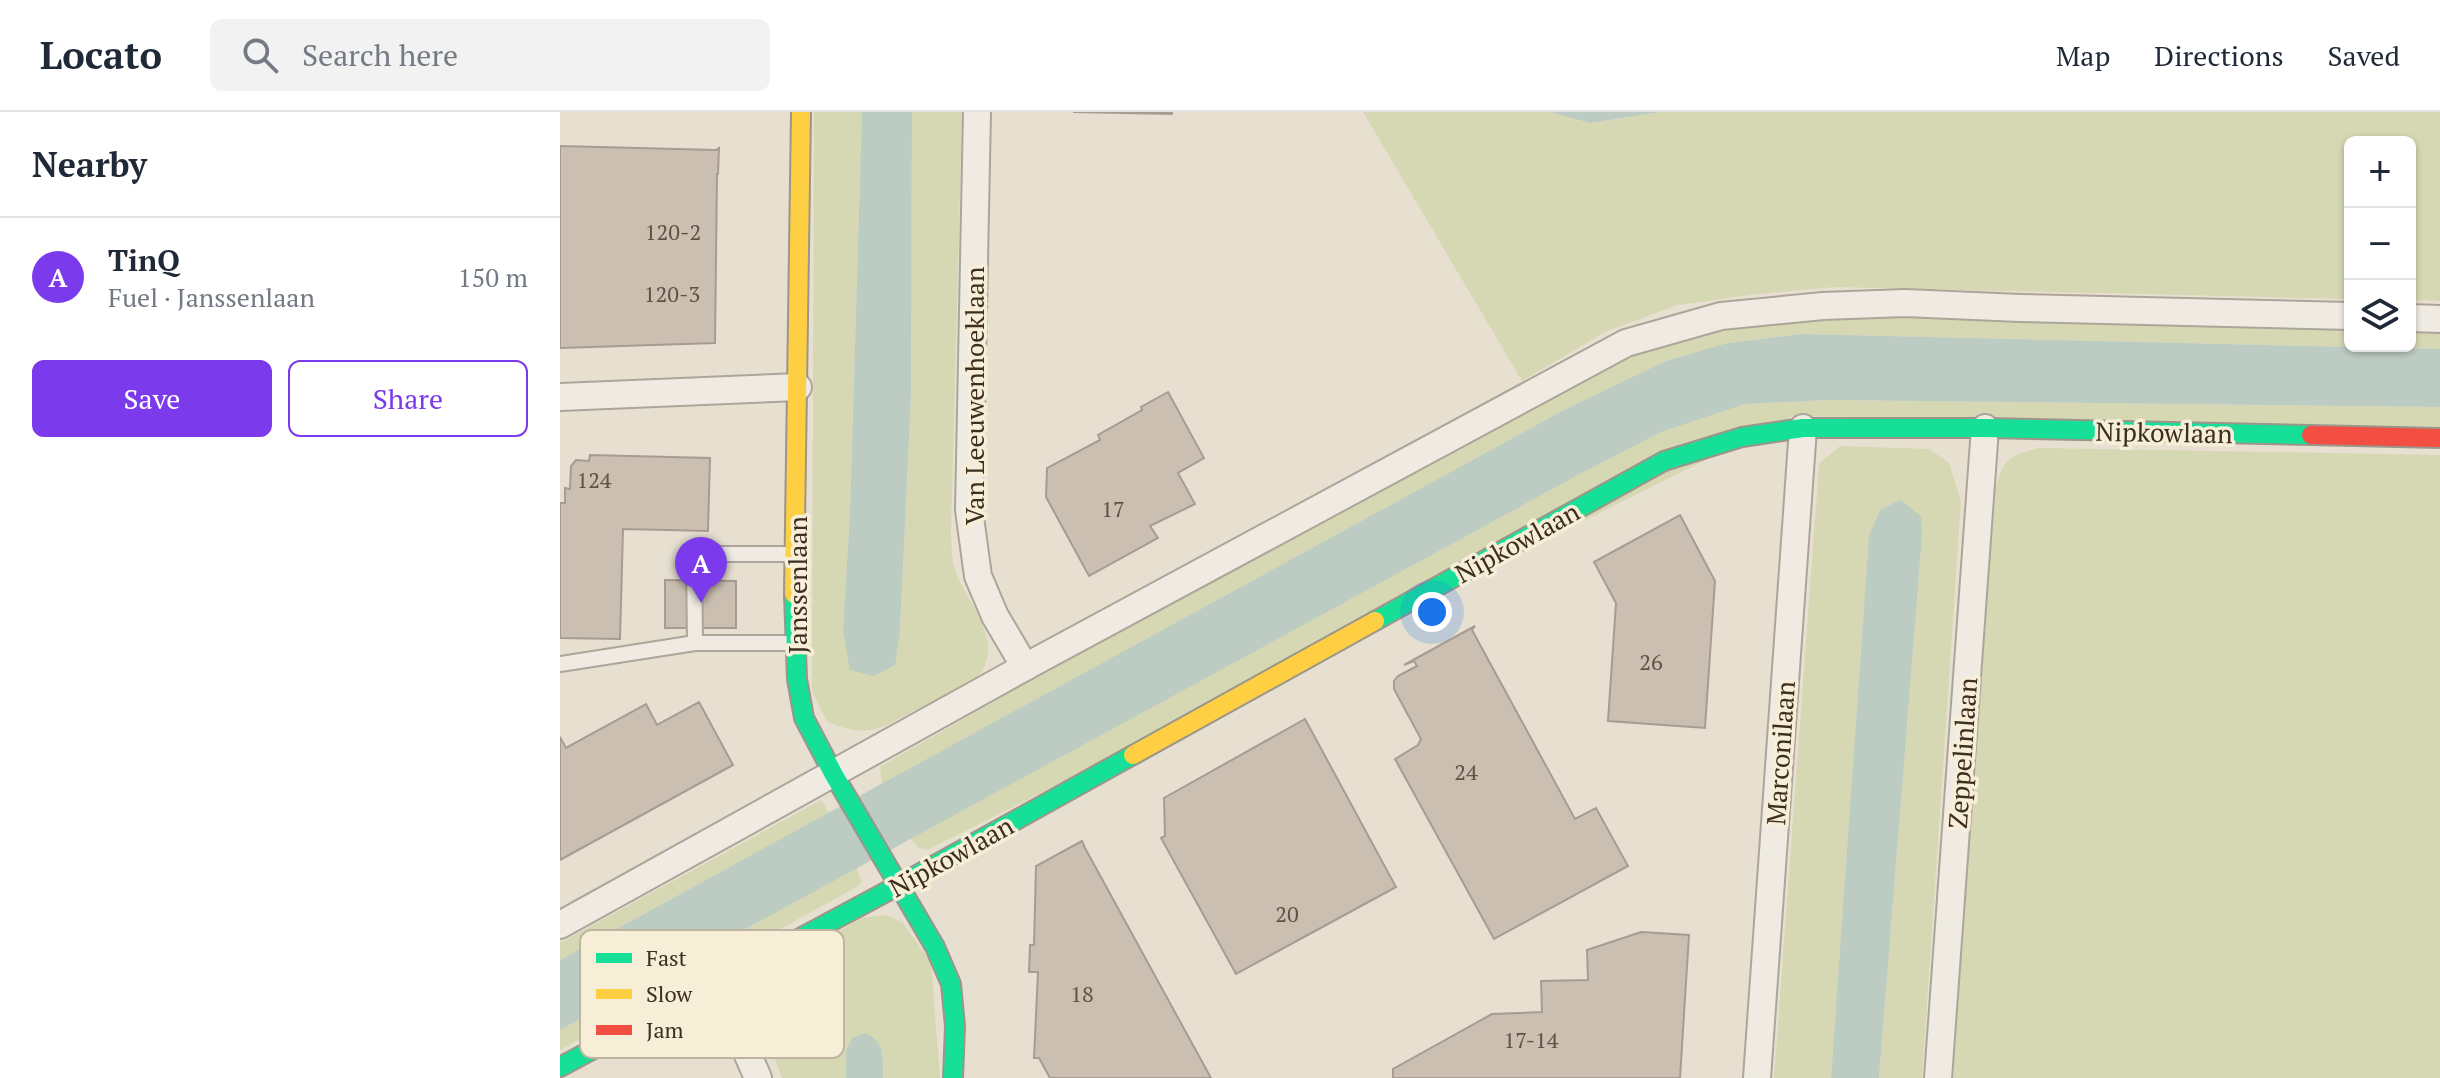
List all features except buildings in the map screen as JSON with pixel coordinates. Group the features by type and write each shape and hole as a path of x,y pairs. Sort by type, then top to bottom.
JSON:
{"street":[{"name":"Janssenlaan","path":"801,112 795,554 797,679 804,718 834,775"},
{"name":"Van Leeuwenhoeklaan","path":"977,112 969,510 978,576 995,616 1025,667"},
{"path":"560,925 1025,667 1626,343 1721,316 1823,306 1905,303 2344,316"},
{"path":"2416,318 2440,319"},
{"path":"560,397 798,387"},
{"name":"Nipkowlaan","path":"806,930 895,878 1664,461 1742,437 1803,428 1985,428 2440,438"},
{"name":"Marconilaan","path":"1757,1078 1803,428"},
{"name":"Zeppelinlaan","path":"1938,1078 1985,428"},
{"name":"Nipkowlaan","path":"834,775 895,878"},
{"path":"895,878 935,947 951,984 955,1026 953,1078"},
{"name":"Nipkowlaan","path":"560,1067 580,1056"},
{"path":"749,1058 758,1078"}],"lane":[{"path":"695,643 694,554 795,554"},
{"path":"560,664 695,643 796,643"}],"green space":[{"path":"814,112 862,112 850,513 843,630 900,630 911,395 912,112 962,112 952,557 960,582 986,633 987,659 977,677 962,687 883,726 865,731 827,722 812,691"},
{"path":"1363,112 1550,112 1590,123 1660,112 2440,112 2440,301 2416,300 2416,136 2344,136 2344,299 1835,287 1758,294 1678,305 1607,331 1522,381"},
{"path":"1879,316 2344,329 2344,347 1801,334 1728,343 1564,410 882,784 880,767 1031,680 1620,360 1698,331 1787,317"},
{"path":"2416,331 2440,332 2440,349 2416,348"},
{"path":"1827,400 2440,407 2440,427 1793,416 927,850 919,848 910,838 1661,432 1745,404"},
{"path":"1840,446 1929,449 1949,463 1961,501 1922,1078 1879,1078 1922,536 1869,535 1831,1078 1774,1078 1819,464"},
{"path":"2040,448 2440,455 2440,1078 1952,1078 1993,496 2007,462 2019,454"},
{"path":"821,800 829,813 615,930 584,930"},
{"path":"856,868 862,882 778,930 743,930"},
{"path":"886,915 902,922 931,962 940,1078 883,1078 883,1051 846,1052 846,1078 782,1078 774,1058 844,1058 844,930 841,930 861,918"},
{"path":"580,932 580,949 560,960 560,943"},
{"path":"580,1019 580,1039 560,1050 560,1030"}],"shaded area":[{"path":"862,112 912,112 911,395 900,630 895,665 874,676 850,670 843,630 850,513"},
{"path":"1550,112 1660,112 1590,123"},
{"path":"1801,334 2344,347 2344,352 2440,349 2440,407 1827,400 1745,404 1661,432 1580,474 743,930 615,930 1564,410 1666,361 1728,343"},
{"path":"1901,500 1921,517 1922,536 1879,1078 1831,1078 1869,535 1881,509"},
{"path":"580,949 580,1019 560,1030 560,960"},
{"path":"866,1033 880,1046 883,1078 846,1078 846,1052 852,1038"}],"traffic: fast":[{"path":"1375,621 1664,461 1742,437 1803,428 1985,428 2311,435"},
{"path":"794,594 797,679 804,718 935,947 951,984 955,1026 953,1078"},
{"path":"815,930 1133,755"},
{"path":"560,1067 580,1056"}],"traffic: slow":[{"path":"794,594 801,112"},
{"path":"1133,755 1375,621"}],"traffic: jam":[{"path":"2311,435 2440,438"}],"place":[{"name":"TinQ","path":"701,603"}]}
